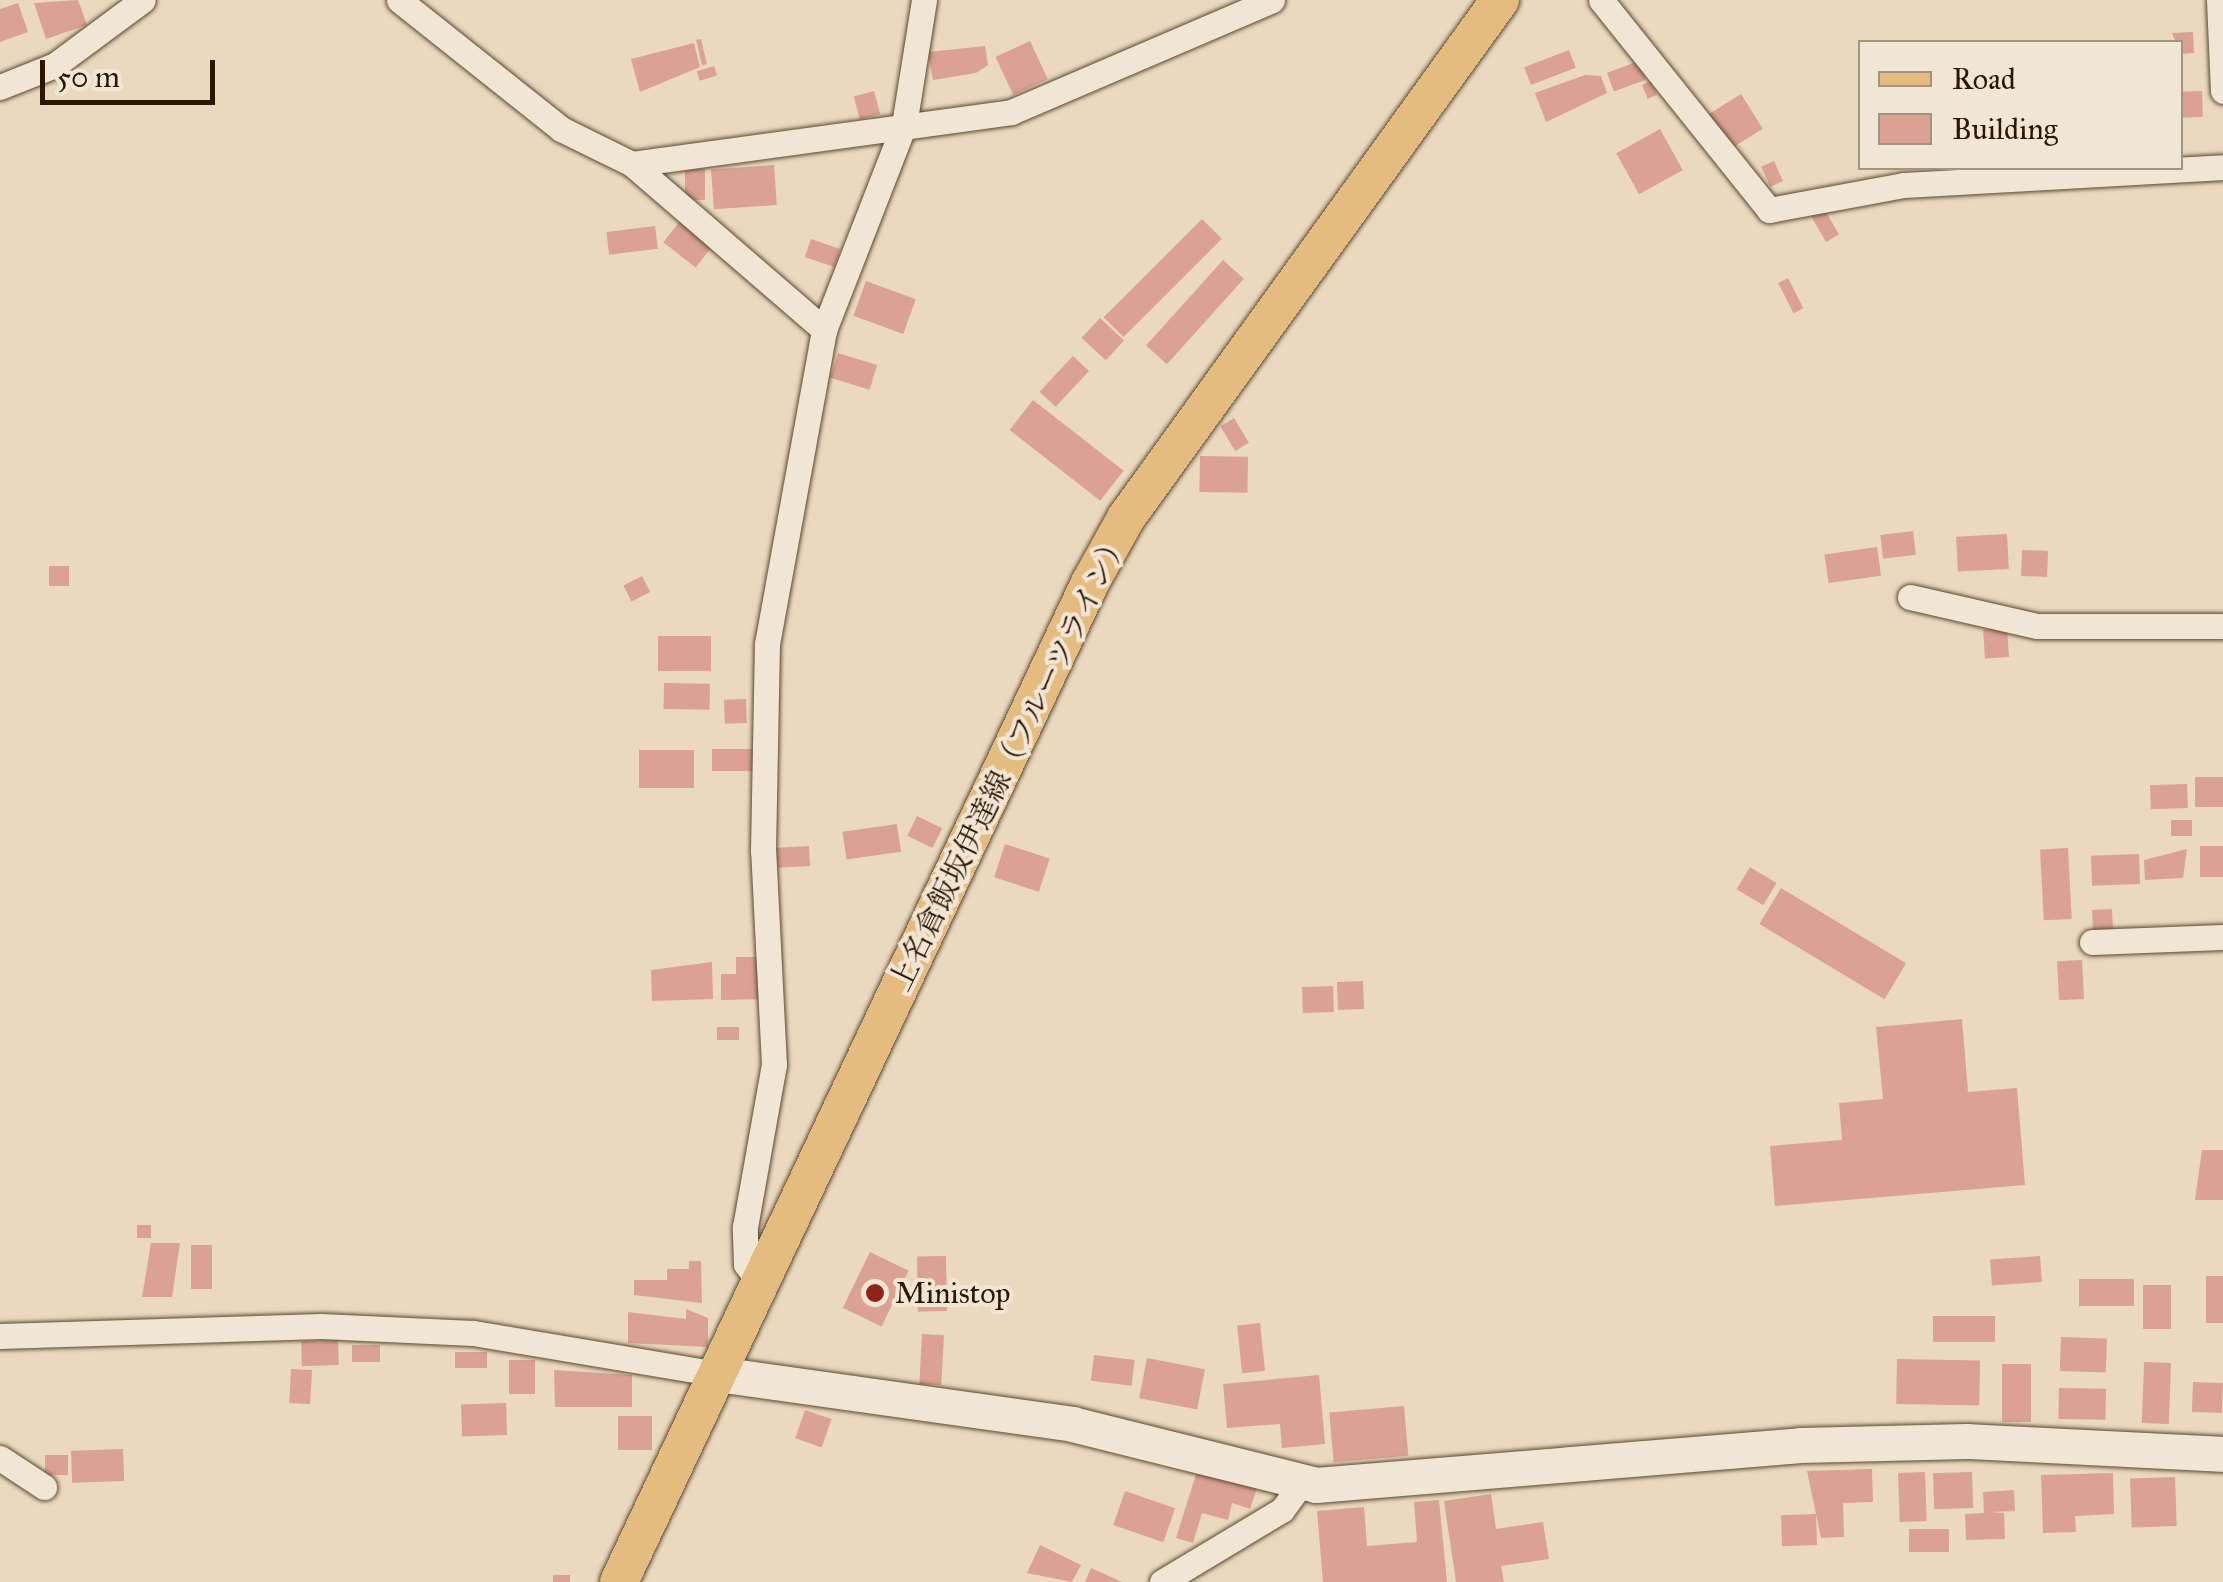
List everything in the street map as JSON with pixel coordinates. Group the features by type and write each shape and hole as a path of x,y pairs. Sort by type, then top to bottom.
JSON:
{"main road":[{"name":"上名倉飯坂伊達線（フルーツライン）","path":"619,1582 1117,534 1500,0"}],"street":[{"path":"0,87 55,65 143,0"},
{"path":"399,0 561,129 632,164 824,330"},
{"path":"760,1284 746,1264 745,1227 774,1065 763,870 767,644 824,330 904,125 924,0"},
{"path":"632,164 1011,112 1272,0"},
{"path":"1601,0 1768,210 1904,185 2170,170"},
{"path":"2219,0 2223,91"},
{"path":"2183,169 2223,167"},
{"path":"1910,597 2037,626 2223,626"},
{"path":"2092,942 2223,937"},
{"path":"0,1336 322,1326 473,1333 718,1374 1072,1424 1301,1484 1800,1445 1967,1441 2223,1454"},
{"path":"0,1458 44,1487"},
{"path":"1162,1582 1282,1510 1301,1484"}],"building":[{"path":"78,0 87,25 46,39 34,3"},
{"path":"18,3 28,32 0,42 0,9"},
{"path":"2193,32 2194,53 2183,54 2183,40 2175,40 2172,33"},
{"path":"701,39 707,64 702,65 696,40"},
{"path":"1030,41 1048,79 1013,95 996,57"},
{"path":"694,43 700,67 640,92 631,59"},
{"path":"985,46 988,65 976,73 933,80 928,52"},
{"path":"1569,50 1576,68 1531,85 1524,67"},
{"path":"1639,61 1646,80 1614,91 1607,73"},
{"path":"714,66 717,76 700,81 697,71"},
{"path":"1585,75 1601,76 1607,93 1546,122 1535,93"},
{"path":"1651,81 1657,95 1648,99 1642,85"},
{"path":"874,91 880,114 860,120 854,96"},
{"path":"2202,91 2203,117 2183,118 2183,92"},
{"path":"1741,94 1763,129 1728,150 1706,116"},
{"path":"1660,129 1683,170 1639,194 1616,153"},
{"path":"1774,161 1783,181 1770,187 1761,167"},
{"path":"774,165 777,205 714,209 711,169"},
{"path":"685,169 705,169 705,200 685,200"},
{"path":"1822,205 1839,234 1826,242 1809,212"},
{"path":"1202,219 1222,239 1124,337 1104,317"},
{"path":"680,221 712,246 696,268 663,242"},
{"path":"655,226 658,249 609,255 606,232"},
{"path":"811,239 840,249 834,267 805,257"},
{"path":"1223,260 1244,279 1167,364 1146,345"},
{"path":"1788,278 1803,308 1794,313 1778,283"},
{"path":"866,281 916,299 903,334 853,316"},
{"path":"1100,318 1124,341 1106,360 1082,338"},
{"path":"838,353 877,365 870,390 830,378"},
{"path":"1073,356 1089,371 1056,407 1040,392"},
{"path":"1033,400 1124,471 1100,501 1010,430"},
{"path":"1234,418 1249,443 1235,451 1220,426"},
{"path":"1200,456 1248,457 1247,493 1199,492"},
{"path":"1913,531 1916,555 1883,559 1880,535"},
{"path":"2007,534 2009,569 1958,572 1956,537"},
{"path":"1877,547 1881,576 1829,583 1825,554"},
{"path":"2022,550 2048,551 2047,577 2021,576"},
{"path":"49,566 69,566 69,586 49,586"},
{"path":"642,576 650,592 631,602 623,586"},
{"path":"2007,628 2009,657 1985,659 1983,630"},
{"path":"658,636 711,636 711,671 658,671"},
{"path":"664,683 710,684 710,710 664,709"},
{"path":"746,699 747,723 725,724 724,700"},
{"path":"712,749 756,749 756,771 712,771"},
{"path":"639,750 694,750 694,788 639,788"},
{"path":"2195,777 2223,777 2223,807 2195,807"},
{"path":"2187,784 2188,808 2151,809 2150,785"},
{"path":"917,816 942,828 933,848 907,836"},
{"path":"2171,820 2192,820 2192,836 2171,836"},
{"path":"897,824 901,852 846,859 843,832"},
{"path":"1005,844 1050,859 1039,892 994,877"},
{"path":"809,846 810,866 778,868 777,848"},
{"path":"2200,846 2223,846 2223,877 2200,877"},
{"path":"2068,848 2072,919 2044,920 2040,849"},
{"path":"2187,849 2183,878 2145,880 2144,860"},
{"path":"2139,854 2140,884 2092,886 2091,856"},
{"path":"1750,867 1777,883 1763,905 1737,889"},
{"path":"1781,888 1906,963 1885,999 1759,924"},
{"path":"2112,909 2113,930 2093,931 2092,910"},
{"path":"736,957 760,957 764,999 721,1000 721,974 736,974"},
{"path":"2082,960 2084,999 2059,1000 2057,961"},
{"path":"712,962 713,999 652,1001 651,970"},
{"path":"1363,981 1364,1009 1338,1010 1337,982"},
{"path":"1333,986 1334,1012 1303,1013 1302,987"},
{"path":"1962,1019 1968,1092 2017,1088 2025,1185 1775,1206 1770,1146 1842,1140 1839,1103 1883,1099 1876,1027"},
{"path":"717,1027 739,1027 739,1040 717,1040"},
{"path":"2202,1150 2223,1150 2223,1200 2195,1200"},
{"path":"137,1225 151,1225 151,1238 137,1238"},
{"path":"151,1243 180,1243 172,1297 142,1297"},
{"path":"191,1245 212,1245 212,1289 191,1289"},
{"path":"870,1252 909,1271 881,1327 843,1308"},
{"path":"946,1256 947,1311 918,1311 917,1257"},
{"path":"2040,1256 2042,1282 1992,1285 1990,1259"},
{"path":"689,1261 701,1261 702,1303 634,1295 634,1280 667,1280 667,1269 689,1269"},
{"path":"2206,1276 2223,1276 2223,1323 2206,1323"},
{"path":"2079,1279 2134,1279 2134,1306 2079,1306"},
{"path":"2143,1285 2171,1285 2171,1329 2143,1329"},
{"path":"686,1309 708,1318 708,1347 628,1343 628,1312 686,1319"},
{"path":"1933,1316 1995,1316 1995,1342 1933,1342"},
{"path":"1260,1323 1265,1371 1242,1373 1237,1325"},
{"path":"922,1334 944,1335 941,1385 919,1384"},
{"path":"2061,1337 2107,1339 2106,1373 2060,1371"},
{"path":"338,1340 339,1365 302,1366 301,1341"},
{"path":"352,1345 380,1345 380,1362 352,1362"},
{"path":"455,1352 487,1352 487,1368 455,1368"},
{"path":"1094,1355 1135,1360 1132,1386 1091,1381"},
{"path":"1147,1358 1205,1369 1197,1410 1139,1398"},
{"path":"1897,1359 1980,1360 1979,1405 1896,1404"},
{"path":"509,1360 535,1360 535,1394 509,1394"},
{"path":"2144,1362 2171,1363 2169,1424 2142,1423"},
{"path":"2002,1364 2031,1364 2031,1422 2002,1422"},
{"path":"291,1369 312,1370 310,1404 289,1403"},
{"path":"554,1370 632,1375 632,1407 555,1407"},
{"path":"1319,1375 1325,1444 1282,1448 1280,1424 1227,1428 1223,1384"},
{"path":"2193,1382 2223,1383 2222,1413 2192,1412"},
{"path":"2059,1388 2106,1389 2105,1420 2058,1419"},
{"path":"506,1403 507,1435 462,1437 461,1405"},
{"path":"1404,1406 1408,1456 1334,1462 1329,1413"},
{"path":"805,1410 831,1419 822,1447 795,1438"},
{"path":"618,1416 652,1416 652,1450 618,1450"},
{"path":"123,1449 124,1481 72,1483 71,1451"},
{"path":"45,1455 68,1455 68,1475 45,1475"},
{"path":"1872,1469 1873,1502 1843,1503 1844,1537 1821,1538 1807,1471"},
{"path":"1197,1471 1257,1488 1250,1509 1232,1503 1228,1520 1202,1513 1193,1543 1176,1538"},
{"path":"1925,1472 1927,1521 1900,1522 1898,1473"},
{"path":"1972,1472 1973,1508 1934,1509 1933,1473"},
{"path":"2113,1473 2114,1514 2075,1516 2076,1532 2043,1533 2041,1475"},
{"path":"2175,1477 2177,1526 2132,1528 2130,1479"},
{"path":"2014,1490 2015,1511 1989,1512 2004,1513 2005,1539 1966,1540 1965,1514 1984,1513 1983,1492"},
{"path":"1125,1491 1175,1508 1163,1542 1113,1525"},
{"path":"1491,1494 1496,1529 1543,1522 1549,1559 1501,1566 1504,1582 1456,1582 1444,1501"},
{"path":"1439,1500 1447,1582 1323,1582 1317,1511 1364,1507 1367,1546 1417,1542 1414,1502"},
{"path":"1816,1514 1817,1545 1782,1546 1781,1515"},
{"path":"1909,1529 1949,1529 1949,1552 1909,1552"},
{"path":"1040,1545 1081,1565 1072,1582 1027,1573"},
{"path":"1091,1568 1122,1582 1085,1582"},
{"path":"553,1575 570,1575 570,1582 553,1582"}],"place":[{"name":"Ministop","path":"875,1293"}]}
